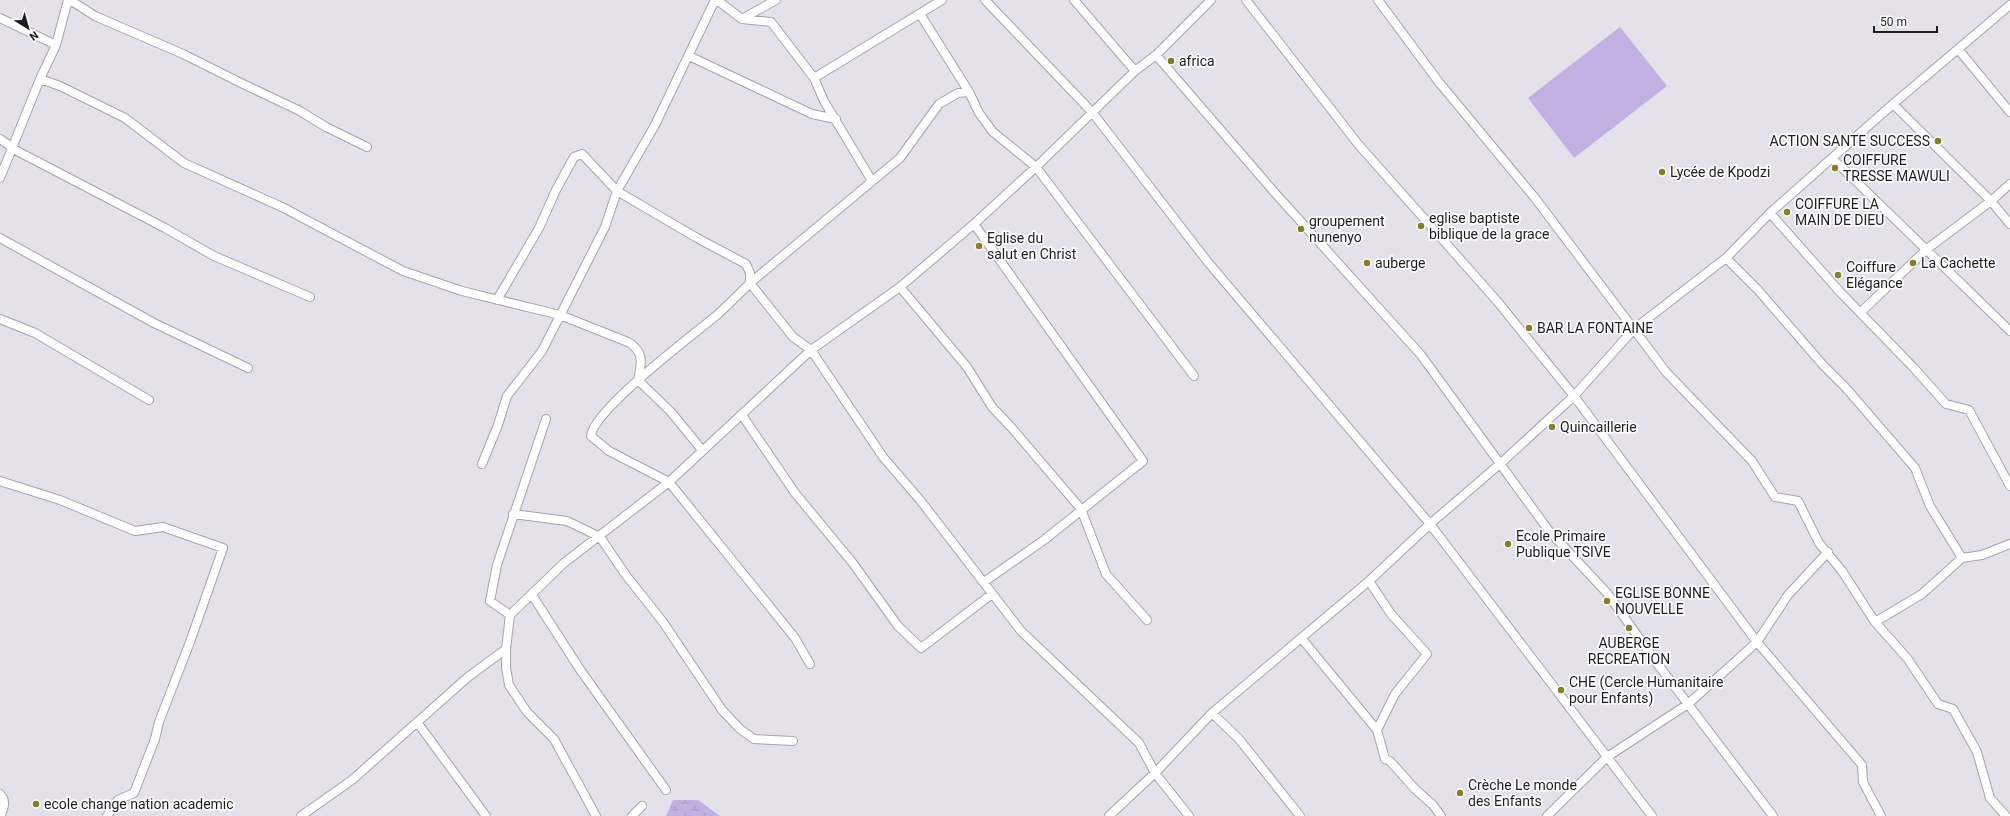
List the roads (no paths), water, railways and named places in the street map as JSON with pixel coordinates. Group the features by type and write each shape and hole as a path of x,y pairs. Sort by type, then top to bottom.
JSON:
{"street":[{"path":"0,178 40,79 56,45 69,0 95,16 183,54 300,111 326,127 367,147"},
{"path":"482,464 498,425 507,396 542,351 604,227 617,191 655,125 716,0 742,19 771,22 814,78 824,101 872,182"},
{"path":"742,19 776,0"},
{"path":"814,78 942,0"},
{"path":"985,0 1092,112 1207,261 1430,524 1652,816"},
{"path":"1074,0 1135,71"},
{"path":"596,816 554,739 527,712 509,685 506,668 506,649 510,615 564,563 600,537 669,482 811,350 900,287 974,224 1036,167 1135,71 1156,55 1211,0"},
{"path":"1246,0 1358,144 1497,302 1574,396 1757,642 1862,765 1863,782 1881,816"},
{"path":"1378,0 1438,81 1535,198 1666,372 1752,461 1775,497 1798,501 1812,532 1828,552 1875,622 1907,658 1938,704 1942,707 1950,706 1953,709 1977,752 1990,798 2006,816"},
{"path":"1109,816 1155,773 1212,713 1302,639 1369,581 1430,524 1574,396 1634,329 1726,258 1770,213 1893,104 2010,5"},
{"path":"920,14 968,92 979,113 993,132 1036,167 1194,376"},
{"path":"0,18 56,45"},
{"path":"1958,49 2010,112"},
{"path":"1156,55 1275,193 1421,355 1549,531 1607,593 1688,704 1773,816"},
{"path":"689,56 812,114 836,119"},
{"path":"40,79 60,86 125,118 184,163 282,206 403,271 497,300 560,315 636,347 640,353 640,371 638,380"},
{"path":"810,664 795,638 669,482 609,451 591,436 592,430 604,414 638,380 718,314 750,283 900,158 939,104 958,93 968,92"},
{"path":"1893,104 1991,201 2010,224"},
{"path":"0,138 19,152 131,210 214,256 310,297"},
{"path":"497,300 539,228 556,190 574,157 582,154 617,191 697,238 746,264 750,272 750,283 793,337 811,350 883,458 920,500 1021,631 1139,743 1155,773 1189,816"},
{"path":"1832,158 2010,332"},
{"path":"1861,312 1927,250 1991,201 2010,184"},
{"path":"1770,213 1841,293 1861,312 1946,404 1969,410 2010,486"},
{"path":"974,224 1143,461 1044,540 984,582"},
{"path":"0,238 154,322 248,368"},
{"path":"1726,258 1758,290 1915,468 1930,506 1962,558"},
{"path":"900,287 967,367 992,407 1081,509 1106,574 1147,620"},
{"path":"0,319 35,333 149,400"},
{"path":"638,380 671,412 702,450"},
{"path":"742,415 796,493 852,562 872,592 898,626 921,648 992,594"},
{"path":"510,615 490,600 497,565 546,419"},
{"path":"0,481 60,500 135,531 163,527 223,548 190,642 159,722 156,739 134,793 118,800 107,816"},
{"path":"513,514 567,521 600,537 625,574 663,622 722,710 740,729 754,739 793,741"},
{"path":"1875,622 1922,594 1962,558 1982,555 2010,544"},
{"path":"1547,816 1607,757 1688,704 1757,642 1788,595 1828,552"},
{"path":"1369,581 1391,614 1427,654 1395,694 1377,730"},
{"path":"532,595 581,671 666,790"},
{"path":"1302,639 1377,730 1385,759 1390,761 1415,789 1433,804 1441,816"},
{"path":"300,816 352,780 468,677 506,649"},
{"path":"1212,713 1239,739 1300,816"},
{"path":"417,722 486,816"},
{"path":"0,794 5,806 0,816"},
{"path":"632,816 642,806"}],"place":[{"name":"africa","path":"1171,61"},
{"name":"ACTION SANTE SUCCESS","path":"1938,141"},
{"name":"COIFFURE TRESSE MAWULI","path":"1835,168"},
{"name":"Lycée de Kpodzi","path":"1662,172"},
{"name":"COIFFURE LA MAIN DE DIEU","path":"1787,212"},
{"name":"eglise baptiste biblique de la grace","path":"1421,226"},
{"name":"groupement nunenyo","path":"1301,229"},
{"name":"Eglise du salut en Christ","path":"979,246"},
{"name":"auberge","path":"1367,263"},
{"name":"La Cachette","path":"1913,263"},
{"name":"Coiffure Elégance","path":"1838,275"},
{"name":"BAR LA FONTAINE","path":"1529,328"},
{"name":"Quincaillerie","path":"1552,427"},
{"name":"Ecole Primaire Publique TSIVE","path":"1508,544"},
{"name":"EGLISE BONNE NOUVELLE","path":"1607,601"},
{"name":"AUBERGE RECREATION","path":"1629,628"},
{"name":"CHE (Cercle Humanitaire pour Enfants)","path":"1561,690"},
{"name":"Crèche Le monde des Enfants","path":"1460,793"},
{"name":"ecole change nation academic","path":"36,804"}]}
